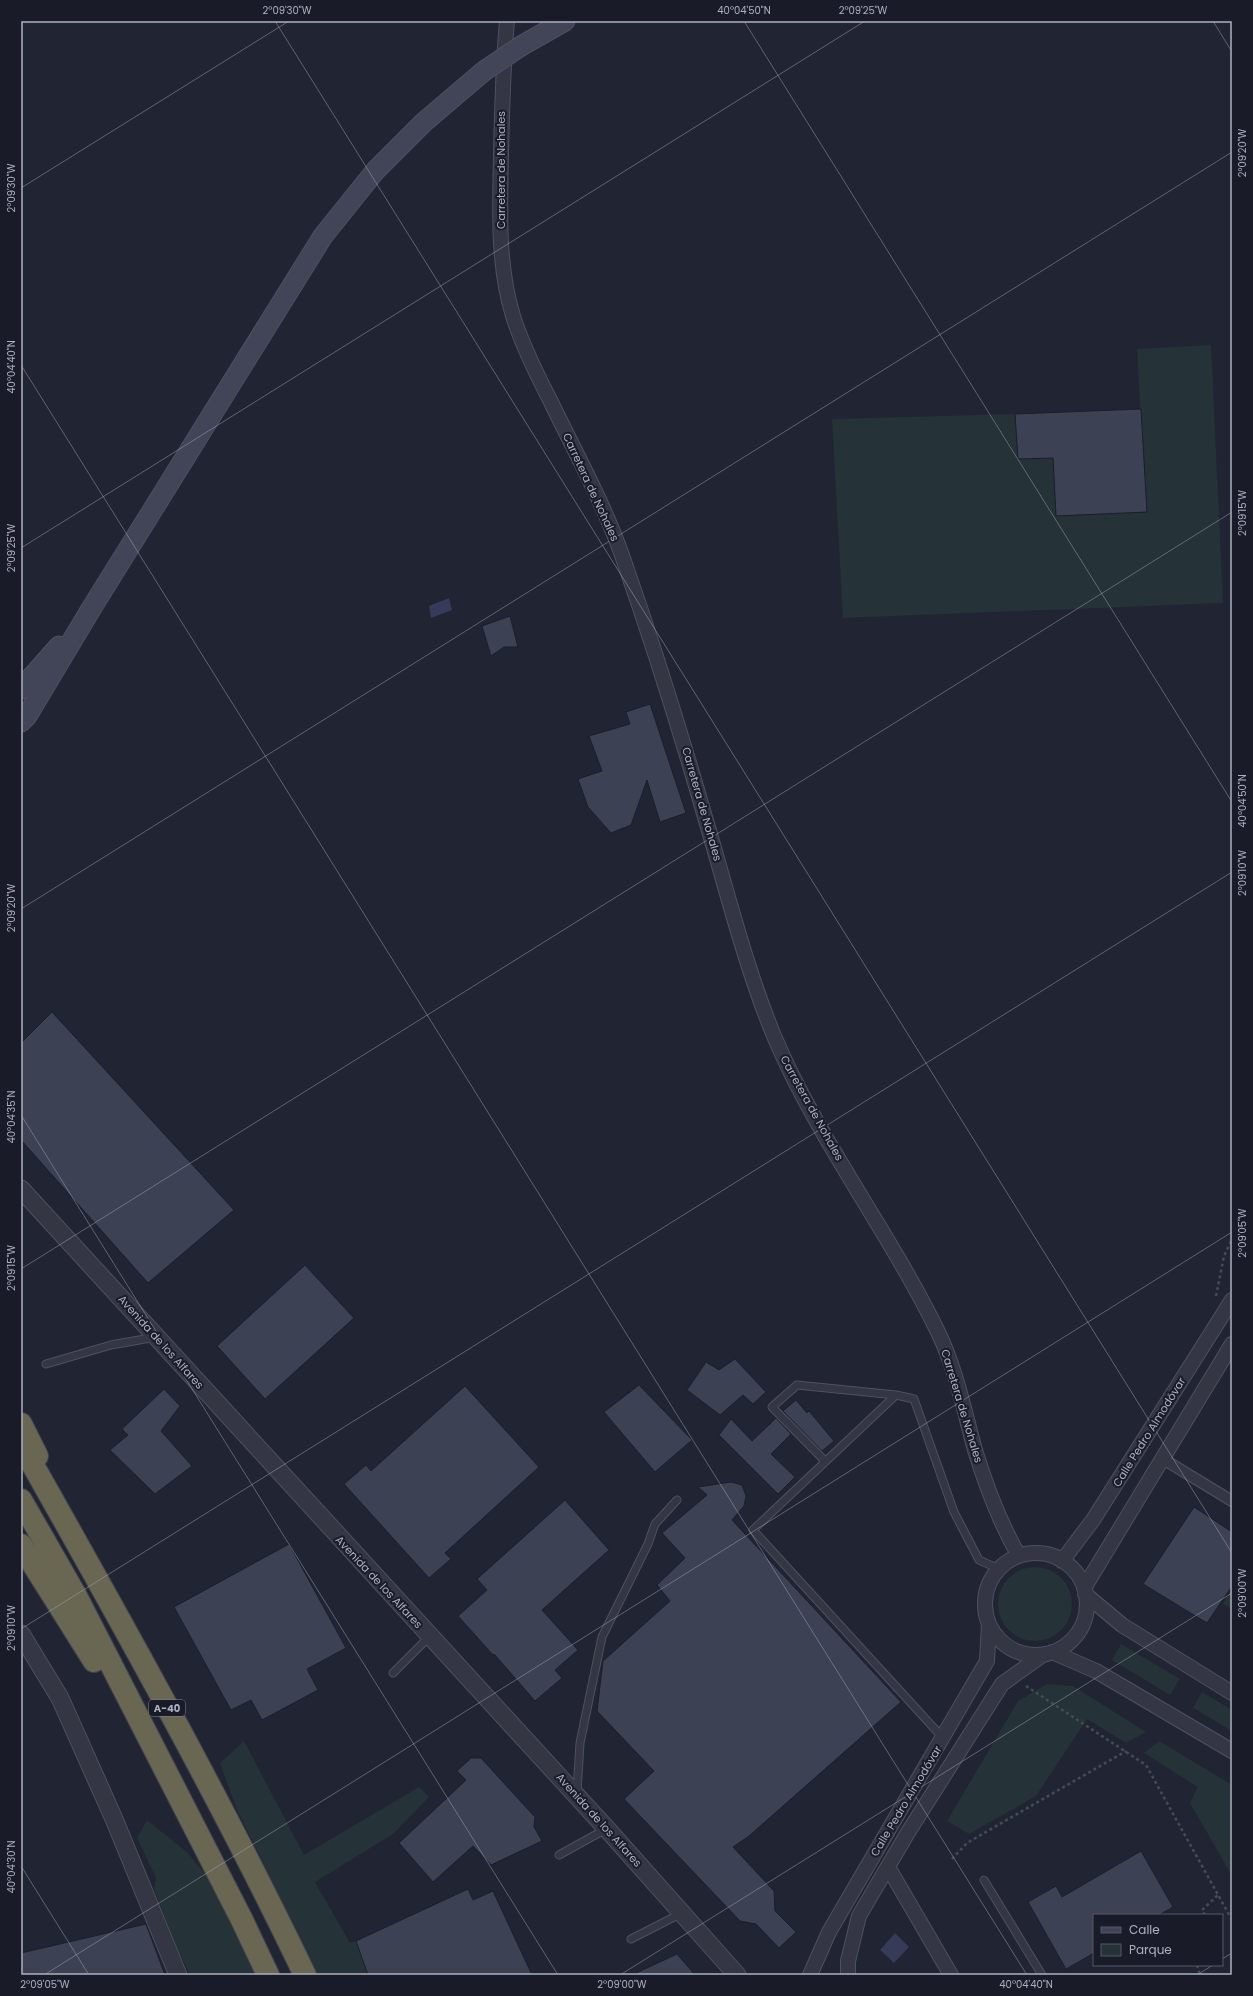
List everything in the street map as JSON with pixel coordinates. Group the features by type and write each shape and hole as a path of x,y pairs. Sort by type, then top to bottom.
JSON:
{"highway":[{"path":"21,1424 111,1603"},
{"name":"A-40","path":"21,1444 111,1603 263,1888 305,1975"},
{"name":"A-40","path":"21,1500 76,1596 242,1920 268,1975"},
{"path":"21,1545 171,1782"}],"main road":[{"path":"21,722 27,716 91,609 323,236 376,170 423,123 484,70 521,46 565,21"},
{"path":"21,690 91,609"}],"street":[{"name":"Carretera de Nohales","path":"506,21 501,100 500,192 504,272 514,320 539,378 608,518 624,559 677,722 747,961 774,1035 800,1091 893,1251 941,1338 953,1371 991,1497 1008,1538 1019,1556"},
{"name":"Avenida de los Alfares","path":"21,1189 577,1796 737,1975"},
{"name":"Calle Pedro Almodóvar","path":"1062,1561 1093,1520 1232,1300"},
{"path":"1084,1591 1121,1525 1163,1459 1232,1344"},
{"path":"1163,1459 1232,1501"},
{"path":"1041,1554 1062,1561 1075,1572 1084,1591 1086,1610 1082,1626 1067,1644 1048,1653 1027,1654 1012,1648 998,1638 989,1624 985,1608 987,1591 994,1576 999,1569 1019,1556 1041,1554"},
{"path":"1084,1591 1122,1625 1232,1693"},
{"name":"Calle Pedro Almodóvar","path":"808,1973 829,1932 987,1661 989,1624"},
{"path":"21,1634 60,1698 114,1819 178,1975"},
{"path":"1048,1653 1096,1671 1232,1751"},
{"name":"Calle Pedro Almodóvar","path":"848,1975 848,1960 859,1916 888,1866 1002,1684 1048,1653"},
{"path":"888,1866 951,1975"}],"lane":[{"path":"46,1364 111,1345 156,1337"},
{"path":"825,1461 772,1406 797,1385 896,1394 914,1399 954,1512 979,1560 999,1569"},
{"path":"896,1394 753,1530 943,1738"},
{"path":"577,1796 580,1743 602,1637 648,1544 655,1524 677,1500"},
{"path":"393,1673 430,1637"},
{"path":"559,1855 607,1829"},
{"path":"984,1880 1042,1975"},
{"path":"630,1939 683,1913"}],"path":[{"path":"1215,1327 1216,1289 1224,1256 1232,1239"},
{"path":"1013,1677 1146,1765 1232,1920"},
{"path":"952,1859 967,1843 1126,1752"},
{"path":"1204,1914 1202,1910 1218,1895"}],"green space":[{"path":"1211,345 1223,603 843,618 832,419 1015,414 1018,459 1053,458 1056,516 1146,512 1137,349"},
{"path":"1035,1567 1049,1570 1061,1578 1069,1590 1072,1604 1069,1618 1061,1630 1049,1638 1035,1641 1021,1638 1009,1630 1001,1618 998,1604 1001,1590 1009,1578 1021,1570"},
{"path":"1232,1589 1232,1609 1223,1604"},
{"path":"1121,1644 1180,1679 1170,1695 1112,1660"},
{"path":"1047,1684 1073,1686 1146,1732 1126,1743 1087,1719 1036,1796 969,1834 947,1821 1018,1701"},
{"path":"1202,1692 1232,1710 1232,1731 1193,1708"},
{"path":"244,1741 304,1855 419,1787 429,1797 393,1834 315,1882 350,1943 356,1941 368,1975 315,1975 300,1938 237,1810 220,1763"},
{"path":"1159,1741 1232,1785 1232,1876 1190,1803 1198,1787 1144,1753"},
{"path":"147,1820 188,1853 217,1888 257,1975 190,1975 173,1939 154,1889 156,1878 137,1838"}],"water":[{"path":"449,598 452,610 431,618 429,606"},
{"path":"895,1933 909,1947 894,1963 880,1950"}],"building":[{"path":"1141,409 1147,512 1056,516 1053,458 1018,459 1015,414"},
{"path":"510,616 518,647 504,647 491,656 482,626"},
{"path":"650,704 686,813 660,822 647,780 631,825 611,833 588,807 578,779 602,771 589,736 630,724 626,712"},
{"path":"52,1012 234,1210 148,1283 21,1140 21,1043"},
{"path":"305,1265 354,1318 265,1399 217,1346"},
{"path":"735,1359 766,1392 753,1404 743,1395 720,1415 687,1390 706,1362 719,1370"},
{"path":"639,1385 692,1440 655,1472 604,1412"},
{"path":"465,1386 539,1467 445,1553 451,1559 429,1578 344,1484 366,1465 371,1471"},
{"path":"164,1389 180,1406 161,1431 192,1466 155,1494 110,1450 128,1435 122,1429"},
{"path":"796,1400 807,1413 809,1411 834,1441 822,1451 783,1411"},
{"path":"776,1418 791,1434 771,1454 795,1477 778,1494 719,1435 731,1419 752,1441"},
{"path":"731,1482 742,1485 746,1496 744,1506 732,1520 901,1702 749,1836 733,1847 774,1891 775,1911 796,1932 779,1948 756,1924 740,1921 624,1799 654,1771 597,1711 603,1661 670,1601 657,1585 685,1558 662,1533 707,1495 698,1487"},
{"path":"565,1500 609,1550 542,1610 578,1650 555,1670 562,1678 535,1701 458,1616 487,1590 477,1579"},
{"path":"1194,1507 1232,1532 1232,1586 1207,1623 1143,1584"},
{"path":"289,1544 346,1648 307,1669 318,1690 262,1720 251,1700 231,1710 174,1607"},
{"path":"471,1758 481,1758 535,1817 534,1827 542,1841 491,1865 473,1846 433,1882 399,1843 466,1780 457,1771"},
{"path":"1141,1851 1173,1907 1161,1914 1093,1914 1093,1954 1066,1969 1028,1902 1056,1886 1062,1897"},
{"path":"468,1889 473,1900 493,1891 532,1975 368,1975 356,1941"},
{"path":"146,1924 165,1975 21,1975 21,1953"},
{"path":"677,1954 695,1975 632,1975"}]}
